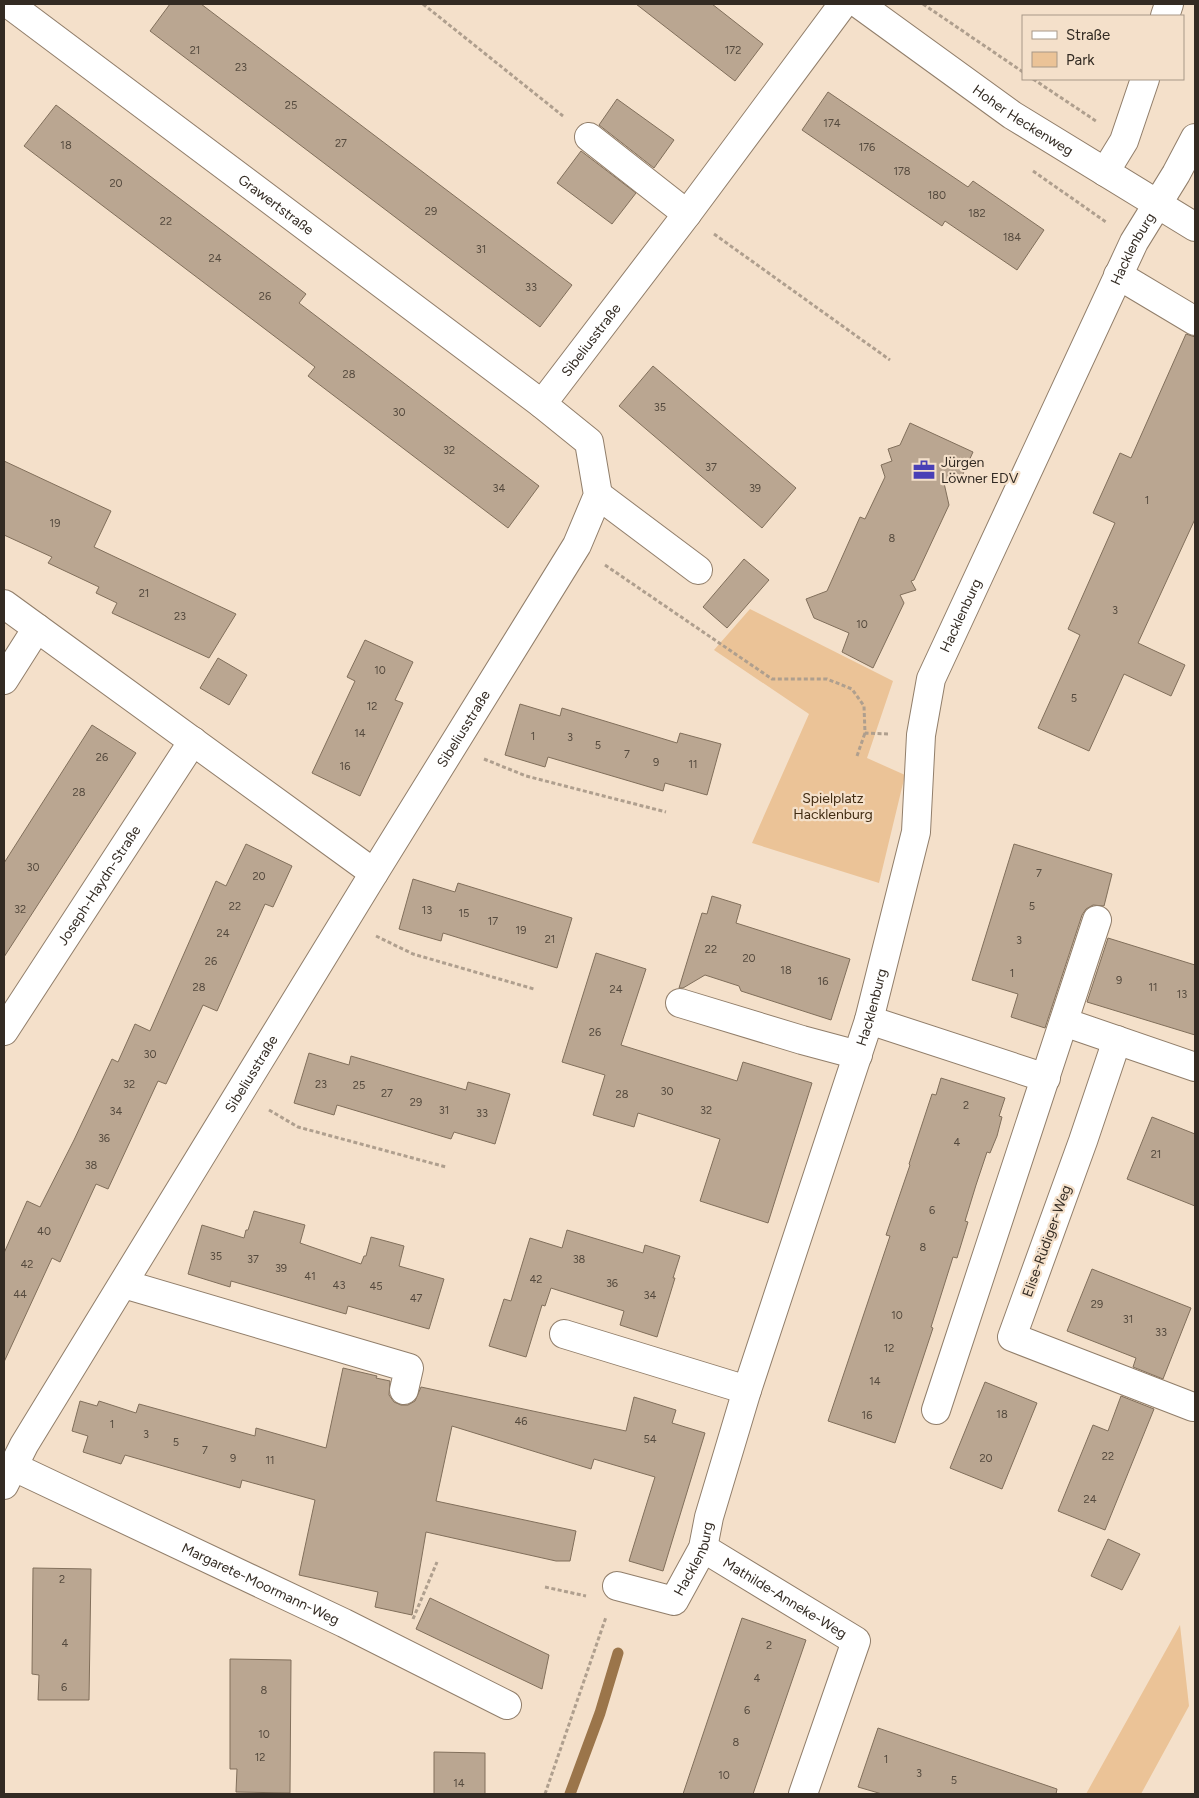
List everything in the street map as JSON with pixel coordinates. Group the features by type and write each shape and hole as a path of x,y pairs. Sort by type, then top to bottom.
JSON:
{"street":[{"name":"Grawertstraße","path":"10,4 542,404"},
{"name":"Sibeliusstraße","path":"542,404 687,214 843,4"},
{"name":"Hoher Heckenweg","path":"859,4 1012,115 1195,227"},
{"path":"1105,172 1124,141 1145,80"},
{"path":"589,137 687,214"},
{"name":"Hacklenburg","path":"616,1586 674,1601 703,1548 708,1517 747,1390 869,1020 916,832 921,735 932,679 1134,242 1176,174 1195,138"},
{"path":"1118,275 1195,321"},
{"path":"542,404 589,442 598,495 698,570"},
{"name":"Sibeliusstraße","path":"8,1475 374,873 577,546 598,495"},
{"path":"4,604 374,873"},
{"path":"4,680 37,628"},
{"name":"Joseph-Haydn-Straße","path":"4,1030 193,741"},
{"path":"936,1410 1097,920"},
{"name":"Hacklenburg","path":"680,1003 858,1055"},
{"path":"869,1020 1046,1078"},
{"path":"1064,1022 1195,1067"},
{"name":"Elise-Rüdiger-Weg","path":"1117,1040 1083,1141 1012,1337 1193,1407"},
{"path":"124,1284 409,1368 404,1390"},
{"path":"564,1334 747,1390"},
{"name":"Margarete-Moormann-Weg","path":"8,1475 335,1618 507,1705"},
{"name":"Mathilde-Anneke-Weg","path":"703,1548 856,1641 803,1794"}],"path":[{"path":"423,4 589,137"},
{"path":"923,4 1022,71"},
{"path":"1034,80 1124,141"},
{"path":"687,214 890,360"},
{"path":"577,546 772,679 827,679 852,689 864,706 865,733 857,756"},
{"path":"865,733 921,735"},
{"path":"455,742 491,763 526,776 666,812"},
{"path":"346,919 392,945 413,954 534,989"},
{"path":"240,1092 298,1127 446,1167"},
{"path":"399,1651 437,1562"},
{"path":"545,1794 616,1586"},
{"path":"544,1587 590,1597"}],"green space":[{"name":"Spielplatz Hacklenburg","path":"750,609 893,681 867,758 905,775 879,883 752,843 809,714 714,650"},
{"path":"1180,1625 1189,1706 1141,1794 1086,1794"}],"building":[{"path":"170,4 201,4 572,285 540,327 150,31"},
{"path":"636,4 712,4 763,44 735,81"},
{"path":"828,92 968,187 973,181 1044,230 1017,270 945,221 942,226 802,130"},
{"path":"617,99 674,140 654,168 599,125"},
{"path":"56,105 306,294 299,303 539,486 508,528 308,376 315,367 24,146"},
{"path":"581,151 636,193 612,224 557,183"},
{"path":"1186,334 1195,337 1195,519 1138,643 1185,665 1171,696 1124,674 1089,751 1038,728 1080,635 1068,629 1115,523 1093,513 1120,453 1131,458"},
{"path":"653,366 796,488 762,528 619,406"},
{"path":"910,423 973,452 962,476 944,483 949,505 914,580 911,581 916,590 900,595 904,603 873,668 842,652 849,633 814,618 806,599 827,591 860,517 865,519 885,477 881,465 892,461 888,449 900,445"},
{"path":"4,461 111,511 94,547 236,614 209,658 112,613 117,603 96,593 99,587 48,563 52,557 4,535"},
{"path":"744,559 769,580 727,628 703,607"},
{"path":"365,640 413,662 395,700 403,703 360,796 312,773 355,681 347,677"},
{"path":"218,658 247,675 229,705 200,688"},
{"path":"520,704 560,716 562,708 677,743 680,733 721,744 707,795 665,783 663,791 548,757 545,767 505,755"},
{"path":"92,725 136,753 4,957 4,863"},
{"path":"246,844 292,866 273,907 265,904 217,1011 203,1005 166,1084 158,1081 108,1189 96,1184 60,1262 52,1258 4,1362 4,1253 27,1201 40,1207 112,1059 118,1062 135,1024 150,1031 216,881 226,886"},
{"path":"1014,844 1112,874 1104,906 1093,905 1086,909 1082,915 1045,1028 1011,1017 1018,994 972,980"},
{"path":"413,879 455,892 458,883 572,918 557,968 443,933 441,941 399,929"},
{"path":"712,896 741,905 736,923 850,959 831,1020 741,991 739,986 705,975 683,988 679,988 702,913 707,914"},
{"path":"1108,938 1195,965 1195,1035 1087,1002"},
{"path":"596,953 646,969 621,1045 737,1081 743,1062 812,1083 768,1223 700,1201 720,1139 638,1113 634,1127 593,1115 605,1075 562,1062"},
{"path":"309,1053 349,1065 351,1056 466,1090 468,1082 510,1094 495,1144 454,1132 451,1139 337,1105 334,1115 294,1103"},
{"path":"941,1078 1005,1098 999,1116 1002,1117 997,1136 990,1153 987,1152 976,1185 965,1221 968,1222 957,1258 953,1257 931,1327 933,1328 895,1443 828,1421 890,1236 886,1235 932,1094 936,1095"},
{"path":"1152,1117 1195,1134 1195,1206 1127,1179"},
{"path":"254,1211 305,1225 300,1243 361,1264 364,1256 366,1256 371,1237 404,1246 399,1266 444,1279 429,1329 348,1306 346,1314 231,1281 230,1287 188,1274 202,1225 244,1238"},
{"path":"567,1230 643,1253 645,1245 680,1256 657,1337 620,1325 624,1311 551,1288 545,1306 542,1305 526,1357 489,1346 504,1299 511,1301 530,1238 562,1248"},
{"path":"1092,1269 1191,1308 1163,1379 1133,1367 1136,1358 1067,1331"},
{"path":"343,1368 390,1381 389,1395 394,1402 401,1405 408,1405 415,1401 421,1387 626,1431 634,1397 676,1410 672,1423 705,1433 663,1571 629,1561 655,1477 594,1459 591,1469 452,1426 436,1501 576,1531 570,1561 556,1561 426,1532 412,1615 375,1607 378,1592 299,1575 315,1500 242,1480 240,1488 125,1455 121,1464 83,1452 88,1436 72,1431 80,1401 97,1406 99,1401 136,1413 139,1404 255,1436 256,1428 326,1448"},
{"path":"985,1382 1037,1403 1002,1489 950,1468"},
{"path":"1121,1396 1154,1409 1105,1530 1058,1511 1093,1425 1108,1431"},
{"path":"1108,1539 1140,1554 1122,1590 1091,1576"},
{"path":"33,1568 91,1569 89,1700 38,1700 39,1675 32,1674"},
{"path":"430,1598 549,1655 542,1689 416,1629"},
{"path":"742,1618 806,1640 753,1794 683,1794"},
{"path":"230,1659 291,1660 290,1793 236,1792 237,1769 230,1769"},
{"path":"878,1728 1057,1789 1056,1794 882,1794 858,1787"},
{"path":"434,1752 485,1753 485,1794 434,1794"}],"waterway":[{"path":"570,1794 600,1713 618,1653"}],"place":[{"name":"Jürgen Löwner EDV","path":"924,470"}]}
